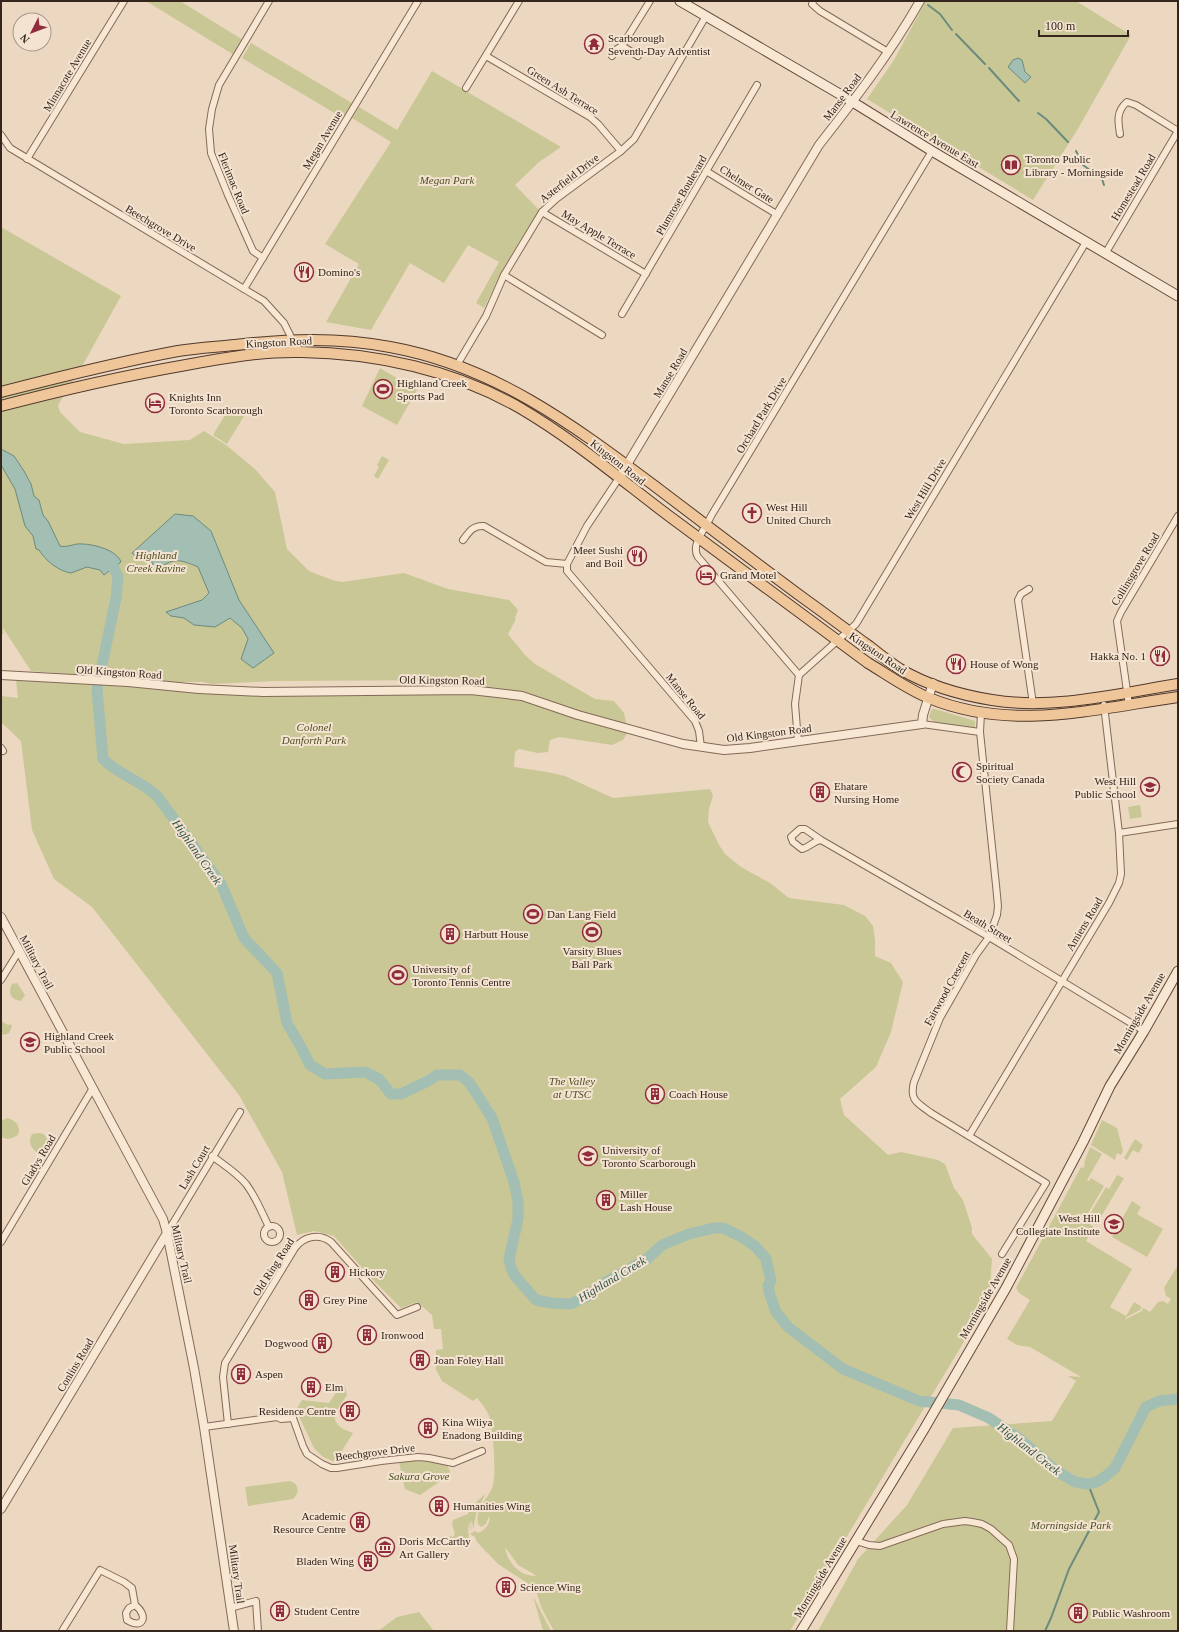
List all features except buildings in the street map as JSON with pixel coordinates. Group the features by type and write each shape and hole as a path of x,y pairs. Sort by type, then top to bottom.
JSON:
{"main road":[{"name":"Lawrence Avenue East","path":"680,1 853,102 932,151 1178,296"},
{"name":"Kingston Road","path":"1,392 180,351 292,339 331,339 391,347 457,365 497,381 551,412 627,466 901,669 933,684 953,691 992,700 1033,704 1103,697 1178,684"},
{"name":"Kingston Road","path":"1,406 119,377 229,357 298,352 382,359 441,374 468,384 501,399 535,418 585,451 699,538 868,663 897,682 929,698 981,713 1041,717 1178,697"},
{"name":"Morningside Avenue","path":"801,1631 923,1431 998,1301 1031,1241 1110,1086 1175,983 1178,971"}],"street":[{"name":"Minnacote Avenue","path":"27,159 124,1"},
{"name":"Flerimac Road","path":"263,258 253,252 228,196 211,153 209,129 212,109 219,86 269,1"},
{"name":"Megan Avenue","path":"244,289 418,1"},
{"path":"466,88 519,1"},
{"path":"612,56 617,49 622,46 650,1"},
{"path":"813,1 812,4 820,11 888,52"},
{"name":"Manse Road","path":"701,747 699,730 694,721 567,571 567,564 587,526 627,466 819,146 853,102 888,52 920,1"},
{"name":"Asterfield Drive","path":"457,365 486,316 504,275 542,212 556,199 621,151 634,139 706,16"},
{"path":"622,46 638,56"},
{"name":"Green Ash Terrace","path":"486,56 590,117 621,151"},
{"name":"Plumrose Boulevard","path":"622,314 757,85"},
{"path":"1120,134 1118,118 1123,105 1127,102 1136,105 1178,131"},
{"name":"Homestead Road","path":"1105,254 1178,131"},
{"name":"Beechgrove Drive","path":"1,135 10,148 27,159 264,301 284,323 298,352"},
{"name":"Orchard Park Drive","path":"799,675 698,557 695,553 695,547 932,151"},
{"name":"Chelmer Gate","path":"706,171 778,215"},
{"name":"May Apple Terrace","path":"542,212 646,274"},
{"name":"West Hill Drive","path":"799,675 849,631 857,622 1086,242"},
{"path":"504,275 602,334"},
{"name":"Collinsgrove Road","path":"1129,705 1118,621 1120,612 1178,516"},
{"path":"463,540 472,529 479,526 484,526 546,562 567,564"},
{"path":"1029,589 1020,594 1018,600 1033,704"},
{"path":"798,741 795,704 799,675"},
{"name":"Old Kingston Road","path":"1,676 128,682 199,689 262,692 471,690 501,693 522,696 578,715 683,744 735,750 922,724 980,732"},
{"path":"922,724 923,715 933,684"},
{"name":"Amiens Road","path":"969,1136 1109,903 1119,883 1119,833 1103,697"},
{"path":"980,732 981,713"},
{"name":"Fairwood Crescent","path":"980,732 998,906 995,923 989,938 976,956 940,1018 911,1092 912,1097 919,1104 1046,1183 1002,1254"},
{"path":"1119,833 1178,824"},
{"name":"Beath Street","path":"821,840 816,841 807,848 802,849 793,842 791,837 800,829 806,829 821,840 1062,981 1144,1031"},
{"name":"Military Trail","path":"1,917 163,1219 194,1368 234,1631"},
{"path":"1,980 19,951"},
{"name":"Gladys Road","path":"1,1242 93,1088"},
{"name":"Lash Court","path":"167,1233 212,1156 240,1112"},
{"path":"212,1156 232,1170 247,1185 269,1227"},
{"name":"Conlins Road","path":"1,1509 167,1233"},
{"name":"Old Ring Road","path":"228,1424 223,1377 225,1363 295,1248 301,1241 313,1237 321,1237 329,1241 397,1315 417,1307"},
{"name":"Beechgrove Drive","path":"228,1424 278,1416 281,1419 293,1418 302,1446 307,1454 331,1468 418,1457 453,1463 482,1451"},
{"path":"204,1427 228,1424"},
{"path":"856,1541 874,1546 880,1546 943,1524 958,1522 972,1522 986,1527 1006,1541 1012,1551 1013,1566 1010,1631"},
{"path":"62,1631 100,1570 124,1582 132,1588 135,1604"},
{"path":"230,1608 256,1601 258,1631"}],"green space":[{"path":"146,1 180,1 243,40 234,55"},
{"path":"926,1 1076,1 1131,35 1079,127 1033,200 867,99 894,60"},
{"path":"251,43 352,103 343,118 242,58"},
{"name":"Megan Park","path":"432,71 561,147 539,162 515,185 539,210 505,265 484,308 476,303 499,262 468,245 444,283 410,263 371,330 326,322 359,264 325,244 391,142 352,118 359,107 397,130"},
{"name":"The Valley at UTSC","path":"1,227 121,296 85,361 58,405 60,412 80,432 124,444 190,440 204,431 226,445 255,469 275,492 287,549 309,571 332,580 342,582 404,573 448,589 509,600 518,610 516,619 508,634 525,655 535,664 595,699 614,701 624,713 628,732 623,740 612,745 559,737 550,740 548,752 538,753 519,749 515,752 514,767 565,776 613,798 710,789 713,796 709,809 708,822 725,854 741,867 770,883 789,898 844,905 865,916 873,926 875,956 891,963 903,982 891,1032 876,1067 840,1099 844,1115 888,1155 901,1152 938,1160 945,1164 954,1188 963,1200 972,1228 972,1234 992,1259 989,1300 790,1631 554,1631 542,1609 535,1588 498,1564 477,1542 475,1537 470,1534 475,1531 478,1533 483,1530 489,1522 489,1516 486,1524 481,1527 478,1524 478,1514 492,1488 494,1475 494,1455 491,1426 488,1413 477,1398 473,1401 442,1381 436,1370 436,1350 443,1349 441,1329 434,1329 432,1315 417,1302 401,1308 372,1279 334,1236 314,1231 297,1235 282,1172 239,1095 92,907 54,879 32,830 21,741 1,722 1,696 18,698 16,680 179,690 471,685 472,680 276,681 212,684 202,682 166,682 31,671 3,628 3,634 1,634","holes":["505,1547 518,1565 536,1576 530,1576 515,1568 508,1558"]},
{"path":"380,368 417,390 397,425 362,406"},
{"path":"230,407 244,416 227,444 213,435"},
{"path":"382,456 389,460 378,479 374,476 379,467 377,465"},
{"path":"932,709 975,721 975,727 972,728 934,722 929,717"},
{"path":"1140,805 1142,817 1130,819 1128,807"},
{"path":"17,983 25,995 21,1001 12,998 10,993 12,984"},
{"path":"1,1021 8,1025 11,1024 12,1027 9,1033 4,1035 1,1033"},
{"path":"7,1118 13,1120 19,1129 18,1135 10,1139 1,1137 1,1121"},
{"path":"1102,1120 1117,1128 1123,1151 1121,1155 1117,1153 1115,1160 1091,1145"},
{"path":"32,1134 44,1134 49,1142 42,1152 36,1152 30,1144"},
{"path":"1135,1139 1143,1145 1139,1153 1133,1150 1127,1160 1124,1158"},
{"name":"Morningside Park","path":"1090,1147 1102,1154 1087,1180 1089,1181 1091,1178 1104,1186 1084,1220 1094,1227 1086,1241 1132,1269 1110,1307 1126,1316 1134,1302 1142,1307 1140,1310 1125,1318 1126,1319 1142,1311 1143,1308 1150,1312 1158,1302 1163,1301 1168,1304 1171,1299 1166,1296 1164,1288 1178,1265 1178,1631 818,1631 858,1559 907,1505 953,1428 1052,1421 1076,1381 1068,1376 1081,1377 1030,1347 1017,1345 1007,1339 1030,1300 1019,1293 1016,1288 1081,1167 1083,1168"},
{"path":"1117,1175 1124,1178 1096,1225 1087,1219 1106,1187 1109,1189"},
{"path":"1132,1201 1141,1207 1137,1214 1163,1229 1147,1257 1112,1237"},
{"path":"341,1385 345,1387 347,1395 334,1414 335,1418 340,1426 353,1433 335,1462 323,1457 314,1448 296,1410 302,1400 329,1403"},
{"name":"Sakura Grove","path":"432,1460 447,1465 450,1471 449,1475 420,1495 405,1489 399,1462"},
{"path":"290,1481 297,1486 298,1489 297,1494 293,1499 248,1506 245,1487"},
{"path":"486,1493 477,1510 473,1530 473,1522 471,1532 472,1521 470,1524 470,1532 469,1525 471,1520 469,1523 468,1528 469,1541 457,1543 452,1542 449,1536 453,1537 455,1534 452,1524 453,1520 468,1514 470,1508"},
{"path":"533,1596 551,1631 543,1631"},
{"path":"419,1612 434,1631 378,1631 397,1617"}],"shaded area":[{"path":"1018,58 1022,60 1025,72 1031,77 1025,83 1008,67 1013,60"},
{"path":"1,449 14,456 24,471 31,484 34,496 39,500 43,515 48,521 60,546 87,544 104,548 115,554 121,562 104,575 100,570 87,567 71,573 66,572 48,561 39,550 36,549 33,536 25,526 15,489 1,465"},
{"path":"175,514 193,516 211,531 239,600 274,653 253,668 241,659 248,639 242,628 230,618 215,627 194,625 184,618 171,616 166,612 202,600 209,593 198,567 186,562 172,561 156,571 150,558 140,560 132,553"}],"waterway":[{"path":"928,5 940,14 952,30"},
{"path":"956,34 985,64"},
{"path":"989,68 1019,101"},
{"path":"1038,113 1046,119 1068,142"},
{"path":"1076,151 1083,165 1102,179 1104,185"},
{"name":"Highland Creek","path":"103,558 112,564 118,577 116,598 97,689 103,759 109,765 152,791 158,797 221,884 244,938 277,973 287,1023 310,1065 325,1074 365,1072 379,1079 391,1094 401,1094 437,1075 460,1075 469,1082 492,1118 514,1182 518,1202 518,1219 509,1259 511,1268 515,1276 536,1300 551,1303 570,1304 586,1297 604,1283 647,1259 662,1245 689,1234 714,1228 723,1228 740,1236 756,1247 766,1259 771,1281 768,1286 770,1295 776,1312 788,1327 843,1369 919,1401 959,1405 989,1418 1021,1440 1055,1470 1075,1482 1088,1484 1097,1482 1106,1476 1115,1468 1146,1407 1159,1401 1178,1399"},
{"path":"1045,1631 1069,1569 1099,1512 1088,1484"}],"place":[{"name":"Scarborough Seventh-Day Adventist","path":"594,44"},
{"name":"Toronto Public Library - Morningside","path":"1011,165"},
{"name":"Domino's","path":"304,272"},
{"name":"Highland Creek Sports Pad","path":"383,389"},
{"name":"Knights Inn Toronto Scarborough","path":"155,403"},
{"name":"West Hill United Church","path":"752,513"},
{"name":"Meet Sushi and Boil","path":"637,556"},
{"name":"Grand Motel","path":"706,575"},
{"name":"Hakka No. 1","path":"1160,656"},
{"name":"House of Wong","path":"956,664"},
{"name":"Spiritual Society Canada","path":"962,772"},
{"name":"West Hill Public School","path":"1150,787"},
{"name":"Ehatare Nursing Home","path":"820,792"},
{"name":"Dan Lang Field","path":"533,914"},
{"name":"Varsity Blues Ball Park","path":"592,932"},
{"name":"Harbutt House","path":"450,934"},
{"name":"University of Toronto Tennis Centre","path":"398,975"},
{"name":"Highland Creek Public School","path":"30,1042"},
{"name":"Coach House","path":"655,1094"},
{"name":"University of Toronto Scarborough","path":"588,1156"},
{"name":"Miller Lash House","path":"606,1200"},
{"name":"West Hill Collegiate Institute","path":"1114,1224"},
{"name":"Hickory","path":"335,1272"},
{"name":"Grey Pine","path":"309,1300"},
{"name":"Ironwood","path":"367,1335"},
{"name":"Dogwood","path":"322,1343"},
{"name":"Joan Foley Hall","path":"420,1360"},
{"name":"Aspen","path":"241,1374"},
{"name":"Elm","path":"311,1387"},
{"name":"Residence Centre","path":"350,1411"},
{"name":"Kina Wiiya Enadong Building","path":"428,1428"},
{"name":"Humanities Wing","path":"439,1506"},
{"name":"Academic Resource Centre","path":"360,1522"},
{"name":"Doris McCarthy Art Gallery","path":"385,1547"},
{"name":"Bladen Wing","path":"368,1561"},
{"name":"Science Wing","path":"506,1587"},
{"name":"Student Centre","path":"280,1611"},
{"name":"Public Washroom","path":"1078,1613"}],"park label":[{"name":"Highland Creek Ravine","path":"156,561"},
{"name":"Colonel Danforth Park","path":"314,733"}]}
